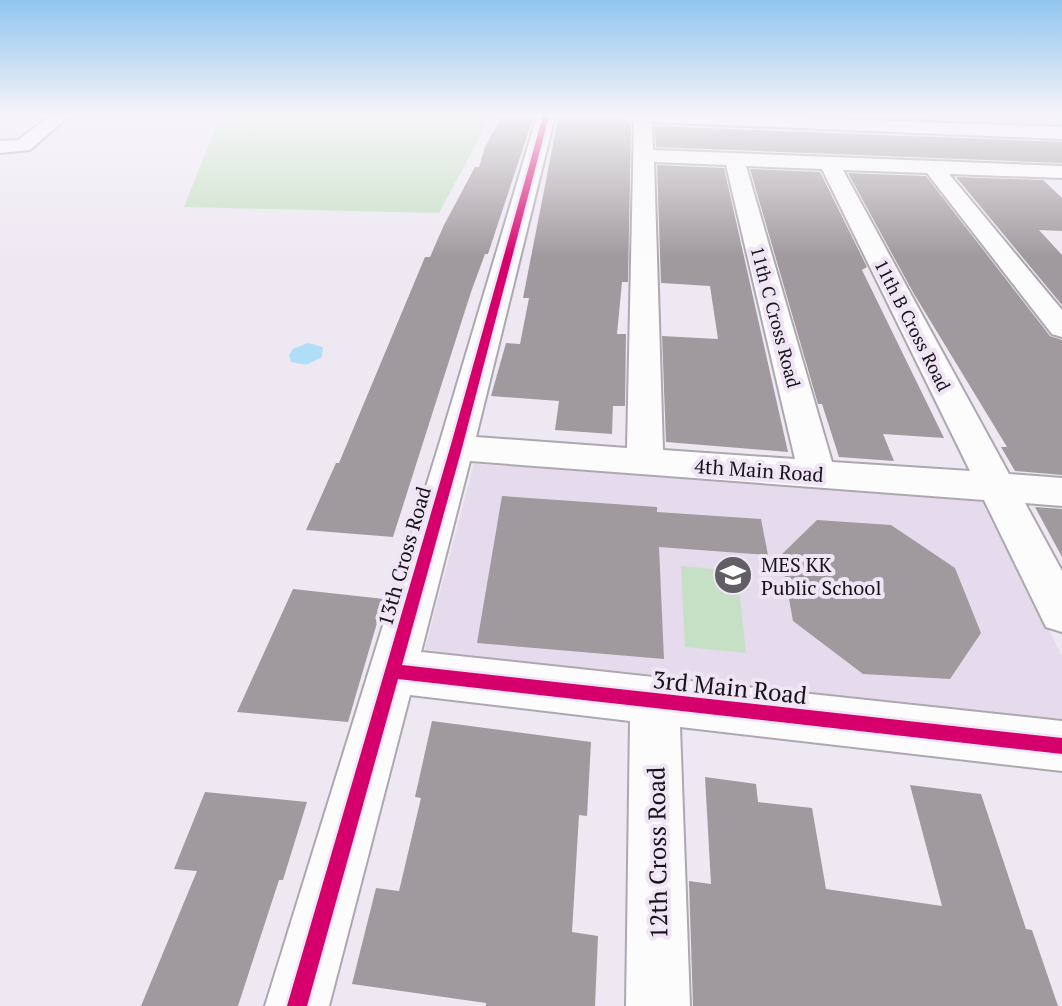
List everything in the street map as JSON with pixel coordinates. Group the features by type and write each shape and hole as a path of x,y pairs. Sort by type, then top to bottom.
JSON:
{"street":[{"name":"13th Cross Road","path":"297,1006 456,448 533,163"},
{"path":"644,163 645,462"},
{"name":"11th C Cross Road","path":"735,163 817,474"},
{"path":"829,163 1054,172 1062,186"},
{"name":"11th B Cross Road","path":"829,163 1062,613"},
{"path":"933,167 1062,328"},
{"name":"4th Main Road","path":"456,448 1062,492"},
{"name":"3rd Main Road","path":"393,671 1062,746"},
{"name":"12th Cross Road","path":"655,700 658,1006"}],"shaded area":[{"name":"MES KK Public School","path":"474,464 981,494 1062,656 1062,726 422,660"}],"green space":[{"path":"201,163 466,163 439,213 184,207"},
{"path":"681,566 737,571 746,653 685,647"}],"water":[{"path":"308,343 323,347 322,357 306,365 291,362 289,355 293,349"}],"building":[{"path":"480,163 518,163 488,254 485,254 471,292 393,537 306,530 336,463 339,463 425,257 430,257 475,167 479,167"},
{"path":"549,163 630,163 628,282 622,282 617,334 626,334 625,406 613,406 612,434 555,430 559,401 491,396 506,343 520,344 529,298 523,298"},
{"path":"657,165 724,168 788,452 666,442 662,336 718,339 710,286 661,283"},
{"path":"750,169 820,172 867,267 862,270 944,438 883,434 894,461 839,457 822,404 818,404"},
{"path":"848,173 926,176 1050,336 1062,340 1062,475 1015,471 1001,447 1007,447 914,294"},
{"path":"956,177 1043,180 1062,198 1062,231 1039,230 1062,255 1062,305"},
{"path":"502,496 657,507 657,512 761,519 768,555 659,547 664,659 477,643"},
{"path":"1035,507 1062,509 1062,557"},
{"path":"817,520 891,525 955,568 981,633 950,679 863,674 793,621 781,555"},
{"path":"293,589 384,599 348,722 237,712"},
{"path":"432,721 591,742 587,816 579,815 572,932 598,936 595,1006 486,1006 486,1003 352,984 376,888 399,891 421,798 415,797"},
{"path":"705,777 756,784 758,802 812,808 826,889 942,906 910,785 981,794 1026,929 1032,930 1058,1006 693,1006 689,881 711,884"},
{"path":"205,792 307,802 238,1006 141,1006 197,871 174,869"}],"cycle path":[{"path":"297,1006 456,448 533,163"},
{"path":"393,671 1062,746"}],"place":[{"name":"MES KK Public School","path":"733,575"}]}
